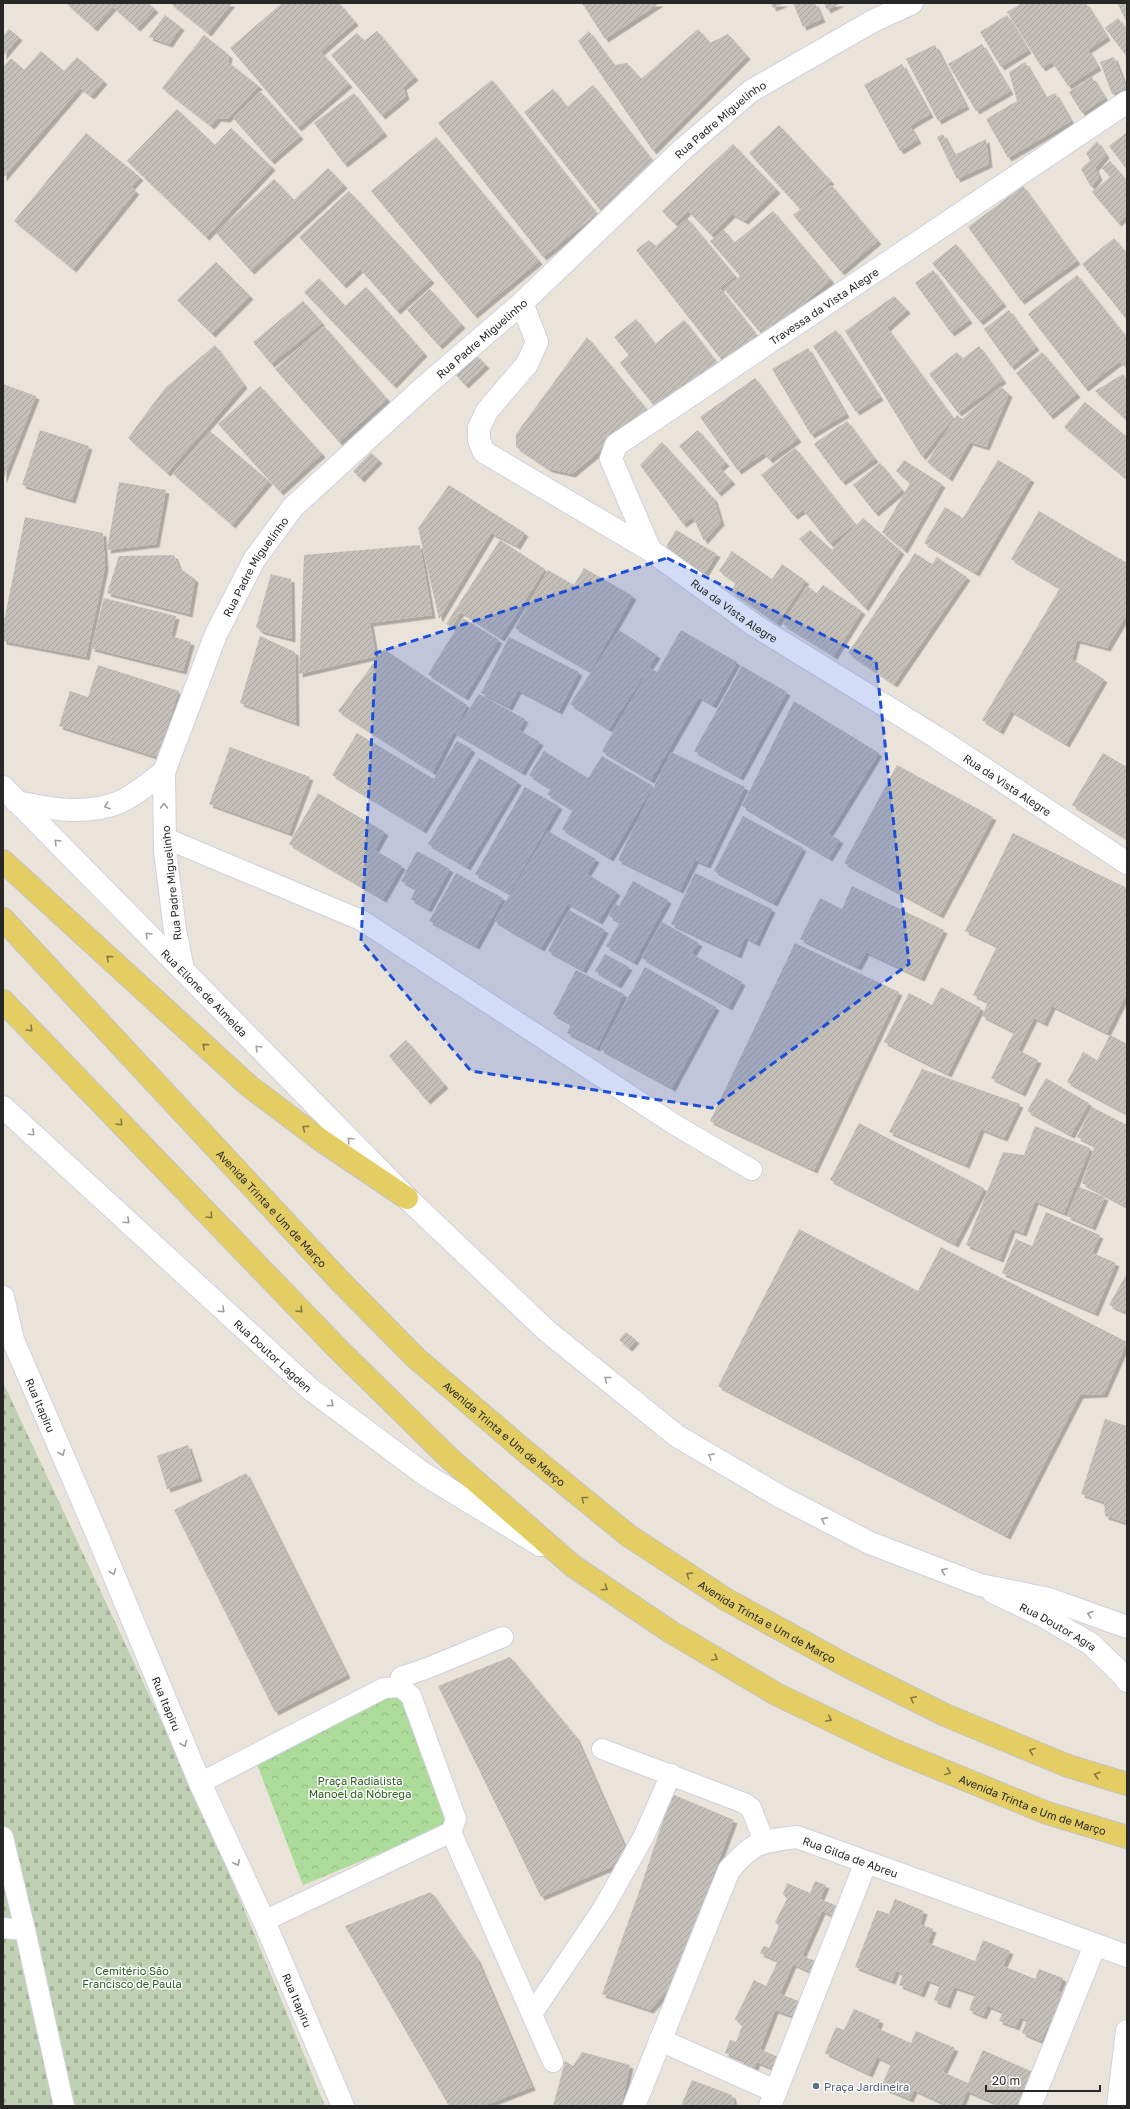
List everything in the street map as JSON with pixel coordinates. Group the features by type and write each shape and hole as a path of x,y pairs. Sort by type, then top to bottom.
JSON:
{"main road":[{"path":"3,861 249,1086 318,1138 407,1198"},
{"name":"Avenida Trinta e Um de Março","path":"3,919 340,1281 416,1358 526,1452 629,1536 727,1600 849,1666 945,1715 1068,1766 1127,1784"},
{"name":"Avenida Trinta e Um de Março","path":"3,1001 343,1354 449,1458 573,1566 671,1632 778,1694 891,1749 1047,1813 1127,1837"}],"street":[{"name":"Rua Padre Miguelinho","path":"183,969 170,891 165,838 164,772 216,634 254,560 293,507 424,387 522,303 683,149 751,91 873,21 912,3"},
{"name":"Travessa da Vista Alegre","path":"650,550 611,459 616,445 1127,102"},
{"name":"Rua da Vista Alegre","path":"522,303 537,342 527,364 487,411 479,428 479,440 484,452 650,550 754,625 936,737 1127,863"},
{"path":"10,794 48,809 98,809 121,801 164,772"},
{"name":"Rua Elione de Almeida","path":"10,794 407,1198"},
{"name":"Rua Doutor Lagden","path":"3,1107 309,1388 424,1474 573,1566"},
{"path":"407,1198 547,1331 677,1436 781,1497 870,1543 980,1586 1049,1599 1127,1627"},
{"name":"Rua Itapiru","path":"3,1297 8,1336 96,1532 200,1783 264,1920 343,2106"},
{"name":"Rua Doutor Agra","path":"980,1586 1043,1616 1091,1644 1124,1676 1127,1681"},
{"name":"Rua Gilda de Abreu","path":"634,2106 730,1870 745,1851 764,1841 797,1838 1127,1956"},
{"path":"660,2040 773,2098 866,1862"},
{"path":"1030,2106 1095,1945"},
{"path":"1118,2106 1127,2031"}],"lane":[{"path":"165,838 361,920 677,1126 752,1170"},
{"path":"401,1677 425,1669 503,1637"},
{"path":"200,1783 384,1688 401,1687 411,1696 456,1819 451,1832 264,1920"},
{"path":"602,1748 744,1803 751,1808 764,1841"},
{"path":"532,2014 604,1907 644,1836 671,1774"},
{"path":"451,1832 553,2062"},
{"path":"3,1837 64,2106"},
{"path":"3,1928 24,1930"}],"highlighted area":[{"path":"667,558 876,661 909,964 712,1108 471,1071 361,941 376,653"}],"green space":[{"name":"Cemitério São Francisco de Paula","path":"3,1382 207,1819 325,2106 3,2106"},
{"name":"Praça Radialista Manoel da Nóbrega","path":"399,1691 449,1825 303,1885 255,1759"}],"building":[{"path":"66,3 148,3 155,9 137,28 113,7 94,28"},
{"path":"170,3 232,3 208,33"},
{"path":"282,3 339,3 355,22 321,52 349,84 298,128 230,48"},
{"path":"582,3 660,3 605,39"},
{"path":"771,3 785,3 773,8"},
{"path":"793,3 815,3 822,19 803,27"},
{"path":"824,3 841,3 827,10"},
{"path":"1022,3 1086,3 1107,37 1088,50 1098,67 1068,86 1052,62 1042,68 1007,12"},
{"path":"1117,3 1127,3 1127,23"},
{"path":"165,15 181,27 169,44 149,37"},
{"path":"1007,15 1028,50 1001,67 980,32"},
{"path":"1118,18 1127,31 1127,57 1105,28"},
{"path":"9,29 19,37 3,56 3,36"},
{"path":"698,29 710,43 728,34 747,56 653,151 578,41 589,31 614,65 627,63 641,79"},
{"path":"377,31 415,77 403,87 406,96 382,116 331,55 357,33 364,41"},
{"path":"204,35 229,55 228,62 259,86 227,119 218,118 211,126 162,88"},
{"path":"982,44 1010,91 976,111 948,64"},
{"path":"935,45 966,106 938,121 906,59"},
{"path":"41,51 64,71 77,57 104,81 91,96 80,88 3,178 3,67 11,58 24,70"},
{"path":"1114,57 1126,88 1112,94 1100,62"},
{"path":"1025,62 1046,98 1055,93 1071,121 1008,158 986,119 1017,101 1009,72"},
{"path":"902,64 930,114 910,126 918,140 900,151 864,85"},
{"path":"1092,77 1105,98 1082,113 1069,92"},
{"path":"492,80 597,214 543,257 438,123"},
{"path":"593,85 654,162 601,211 524,112 553,89 567,107"},
{"path":"260,91 300,136 271,161 233,118"},
{"path":"354,93 384,133 344,164 314,123"},
{"path":"177,109 215,145 231,128 272,167 206,237 127,161"},
{"path":"779,125 831,181 800,209 749,153"},
{"path":"1127,132 1127,170 1109,146"},
{"path":"86,133 140,177 131,187 136,191 73,269 14,221"},
{"path":"943,134 954,155 986,139 989,164 957,179 937,137"},
{"path":"436,137 539,261 474,315 371,191"},
{"path":"1097,141 1106,155 1095,168 1099,177 1091,187 1081,169 1090,160 1086,153"},
{"path":"733,144 777,190 745,221 732,214 711,235 688,211 675,224 662,211"},
{"path":"1110,161 1127,181 1127,215 1118,223 1092,192 1110,177 1102,168"},
{"path":"328,168 344,185 251,271 216,233 274,179 294,200"},
{"path":"831,185 878,241 841,272 793,215"},
{"path":"1023,186 1077,261 1021,301 968,227"},
{"path":"349,191 431,280 397,311 360,269 343,285 299,237"},
{"path":"773,211 831,280 764,337 724,289 740,276 710,241 724,230 734,243"},
{"path":"687,218 735,276 720,288 758,337 724,363 636,250 649,240 656,246"},
{"path":"1114,238 1127,254 1127,320 1082,264"},
{"path":"956,244 1003,303 980,322 932,263"},
{"path":"216,262 250,296 212,334 177,300"},
{"path":"933,270 969,320 951,333 915,283"},
{"path":"1077,275 1127,338 1127,370 1120,361 1085,388 1028,314"},
{"path":"319,278 345,306 366,287 424,353 393,385 304,292"},
{"path":"430,289 462,325 439,346 407,310"},
{"path":"894,296 907,310 887,328 953,418 922,457 845,331"},
{"path":"303,301 322,323 271,364 253,342"},
{"path":"1009,310 1036,347 1011,367 984,329"},
{"path":"636,319 655,344 684,320 718,364 658,411 620,363 629,355 614,337"},
{"path":"324,326 387,399 339,442 275,369"},
{"path":"836,330 880,397 856,412 813,346"},
{"path":"587,337 648,411 572,474 549,469 516,447 516,434"},
{"path":"215,345 244,385 167,473 128,438 165,388"},
{"path":"979,346 1003,380 958,413 929,374 957,352 962,359"},
{"path":"808,348 846,414 811,435 772,369"},
{"path":"1042,352 1077,394 1050,416 1016,373"},
{"path":"476,355 486,365 465,385 455,374"},
{"path":"1123,374 1127,380 1127,421 1095,391"},
{"path":"755,378 798,439 769,460 764,453 738,471 700,417"},
{"path":"3,384 36,396 3,480"},
{"path":"260,386 322,454 280,492 218,424"},
{"path":"1000,386 1009,394 986,447 970,442 949,478 927,462 957,415 962,419"},
{"path":"1085,402 1127,437 1127,480 1064,427"},
{"path":"847,421 875,459 842,482 814,444"},
{"path":"40,430 89,446 72,500 22,485"},
{"path":"698,430 726,463 720,468 732,481 718,493 679,446"},
{"path":"210,431 269,481 232,525 173,474"},
{"path":"662,442 714,499 721,522 704,541 693,517 683,524 640,465"},
{"path":"795,448 855,524 830,544 803,510 794,516 761,475"},
{"path":"371,453 379,460 361,479 353,471"},
{"path":"904,460 942,484 904,550 882,532 910,483 896,471"},
{"path":"998,460 1031,479 976,573 924,543 945,507 963,518"},
{"path":"880,463 902,490 875,513 853,485"},
{"path":"119,482 166,490 156,544 107,550"},
{"path":"449,485 525,533 517,546 491,533 439,619 418,528"},
{"path":"1039,511 1127,563 1127,614 1107,648 1077,640 1072,659 1104,679 1066,744 1011,711 1000,731 982,720 1060,588 1011,559"},
{"path":"25,517 103,533 105,567 86,657 3,641 3,626"},
{"path":"863,518 901,551 865,608 799,539 810,530 832,550"},
{"path":"676,530 717,554 705,573 665,549"},
{"path":"500,540 545,569 501,638 461,612 452,627 446,624"},
{"path":"420,545 432,615 370,623 376,656 299,674 304,555"},
{"path":"732,551 772,579 782,564 806,581 777,623 731,591 736,583 719,571"},
{"path":"915,553 932,564 937,557 967,577 894,684 848,653"},
{"path":"174,555 179,568 195,579 189,614 107,593 119,556"},
{"path":"584,568 633,596 590,671 515,628 548,570 574,585"},
{"path":"271,574 291,579 292,639 261,631 256,627"},
{"path":"823,585 862,611 834,656 783,624 807,586 817,593"},
{"path":"104,598 176,616 171,636 191,642 183,671 91,648"},
{"path":"463,618 499,640 465,697 428,674"},
{"path":"619,630 657,655 609,729 570,704"},
{"path":"681,630 737,662 713,705 699,697 651,780 602,751 650,668 657,672"},
{"path":"260,636 295,652 296,723 240,703"},
{"path":"509,637 579,672 559,711 518,690 509,707 481,693"},
{"path":"384,649 467,705 433,772 338,711"},
{"path":"98,665 179,691 157,757 59,726 70,691 88,697"},
{"path":"742,666 787,692 740,777 694,751"},
{"path":"479,694 525,719 519,730 540,742 522,772 454,732"},
{"path":"794,701 879,753 829,834 840,840 829,858 742,806"},
{"path":"357,733 434,779 457,741 472,749 423,830 332,775"},
{"path":"230,747 310,777 289,833 209,804"},
{"path":"544,751 588,778 602,756 653,786 610,858 562,829 573,810 547,794 551,789 529,775"},
{"path":"671,752 745,787 707,865 695,860 680,890 618,860"},
{"path":"1103,753 1127,767 1127,839 1072,805"},
{"path":"479,758 518,782 467,867 428,844"},
{"path":"897,765 993,817 940,915 844,863"},
{"path":"525,787 559,806 509,893 475,874"},
{"path":"318,793 385,832 375,850 402,866 383,899 289,844"},
{"path":"743,816 803,848 774,903 714,871"},
{"path":"548,831 596,859 587,874 617,892 599,921 568,903 541,948 494,921"},
{"path":"1013,833 1127,888 1127,993 1107,1033 1052,1006 1044,1023 1034,1018 1018,1050 1038,1060 1022,1093 991,1078 1014,1032 982,1016 988,1002 973,995 997,946 965,931"},
{"path":"417,851 450,869 428,909 411,899 416,889 401,881"},
{"path":"456,873 503,898 476,946 429,921"},
{"path":"695,873 772,909 756,943 745,937 738,955 671,924"},
{"path":"633,881 668,900 634,962 606,946 620,922 609,916 615,903 619,906"},
{"path":"852,886 944,930 921,978 866,952 858,967 800,939 820,898 842,909"},
{"path":"569,910 605,930 583,970 548,951"},
{"path":"662,922 699,943 692,954 742,982 729,1007 642,958"},
{"path":"795,943 899,992 814,1170 710,1121"},
{"path":"605,954 629,967 618,985 595,971"},
{"path":"645,967 716,1007 672,1088 600,1049"},
{"path":"576,970 624,994 597,1048 567,1033 571,1024 553,1014"},
{"path":"941,987 981,1008 948,1074 884,1042 909,993 932,1005"},
{"path":"1110,1035 1127,1044 1127,1114 1067,1082 1083,1052 1097,1060"},
{"path":"406,1040 445,1085 427,1101 389,1056"},
{"path":"922,1069 1020,1104 1004,1138 981,1129 966,1165 889,1132"},
{"path":"1046,1078 1089,1103 1071,1135 1027,1111"},
{"path":"1092,1107 1127,1125 1127,1207 1082,1183 1095,1146 1077,1137"},
{"path":"859,1123 984,1188 955,1244 830,1180"},
{"path":"1035,1126 1090,1148 1064,1213 1035,1201 1023,1233 1012,1229 1000,1259 966,1245 1003,1152 1024,1155"},
{"path":"1079,1187 1105,1197 1092,1227 1067,1216"},
{"path":"1046,1212 1100,1235 1092,1253 1116,1263 1095,1313 1002,1273 1016,1239 1032,1246"},
{"path":"799,1229 918,1291 941,1247 1127,1342 1104,1394 1080,1395 1007,1536 718,1386"},
{"path":"1127,1273 1127,1313 1109,1305"},
{"path":"626,1332 636,1340 629,1348 619,1340"},
{"path":"1105,1419 1127,1426 1127,1523 1105,1516 1104,1502 1081,1494"},
{"path":"188,1445 199,1478 167,1489 157,1456"},
{"path":"246,1473 347,1675 275,1712 174,1510"},
{"path":"510,1657 576,1737 630,1859 541,1897 438,1686"},
{"path":"672,1794 734,1820 670,1988 650,2010 602,1994 639,1892"},
{"path":"815,1881 826,1885 820,1899 840,1907 836,1917 822,1911 802,1956 816,1961 811,1972 793,1964 780,1994 801,2002 795,2017 775,2010 760,2049 778,2057 773,2069 757,2062 751,2075 740,2070 745,2061 725,2053 730,2040 736,2042 742,2026 735,2019 754,1980 766,1986 778,1961 760,1953 764,1946 769,1948 779,1926 775,1922 787,1899 783,1894 787,1883 810,1893"},
{"path":"431,1892 477,1959 532,2087 483,2106 449,2106 345,1926"},
{"path":"895,1899 924,1911 920,1924 933,1929 928,1943 975,1961 983,1940 1010,1951 1003,1966 1035,1979 1039,1969 1063,1978 1058,1991 1073,1998 1059,2032 1047,2027 1041,2041 1022,2033 1027,2020 1020,2017 1016,2027 999,2021 1003,2012 988,2006 983,2016 969,2010 975,1994 954,1987 947,2005 934,2000 940,1985 927,1980 921,1994 899,1985 903,1974 896,1971 892,1981 855,1967 877,1910 889,1914"},
{"path":"854,2009 880,2020 877,2028 911,2043 916,2031 955,2048 943,2072 968,2083 983,2050 1033,2072 1018,2106 994,2106 995,2103 967,2091 961,2106 949,2106 914,2090 910,2099 881,2087 891,2064 877,2057 869,2074 825,2053 836,2027 844,2030"},
{"path":"582,2052 630,2065 621,2106 553,2106 565,2061 573,2066"},
{"path":"692,2080 732,2095 735,2106 681,2106"}],"place":[{"name":"Praça Jardineira","path":"816,2086"}]}
